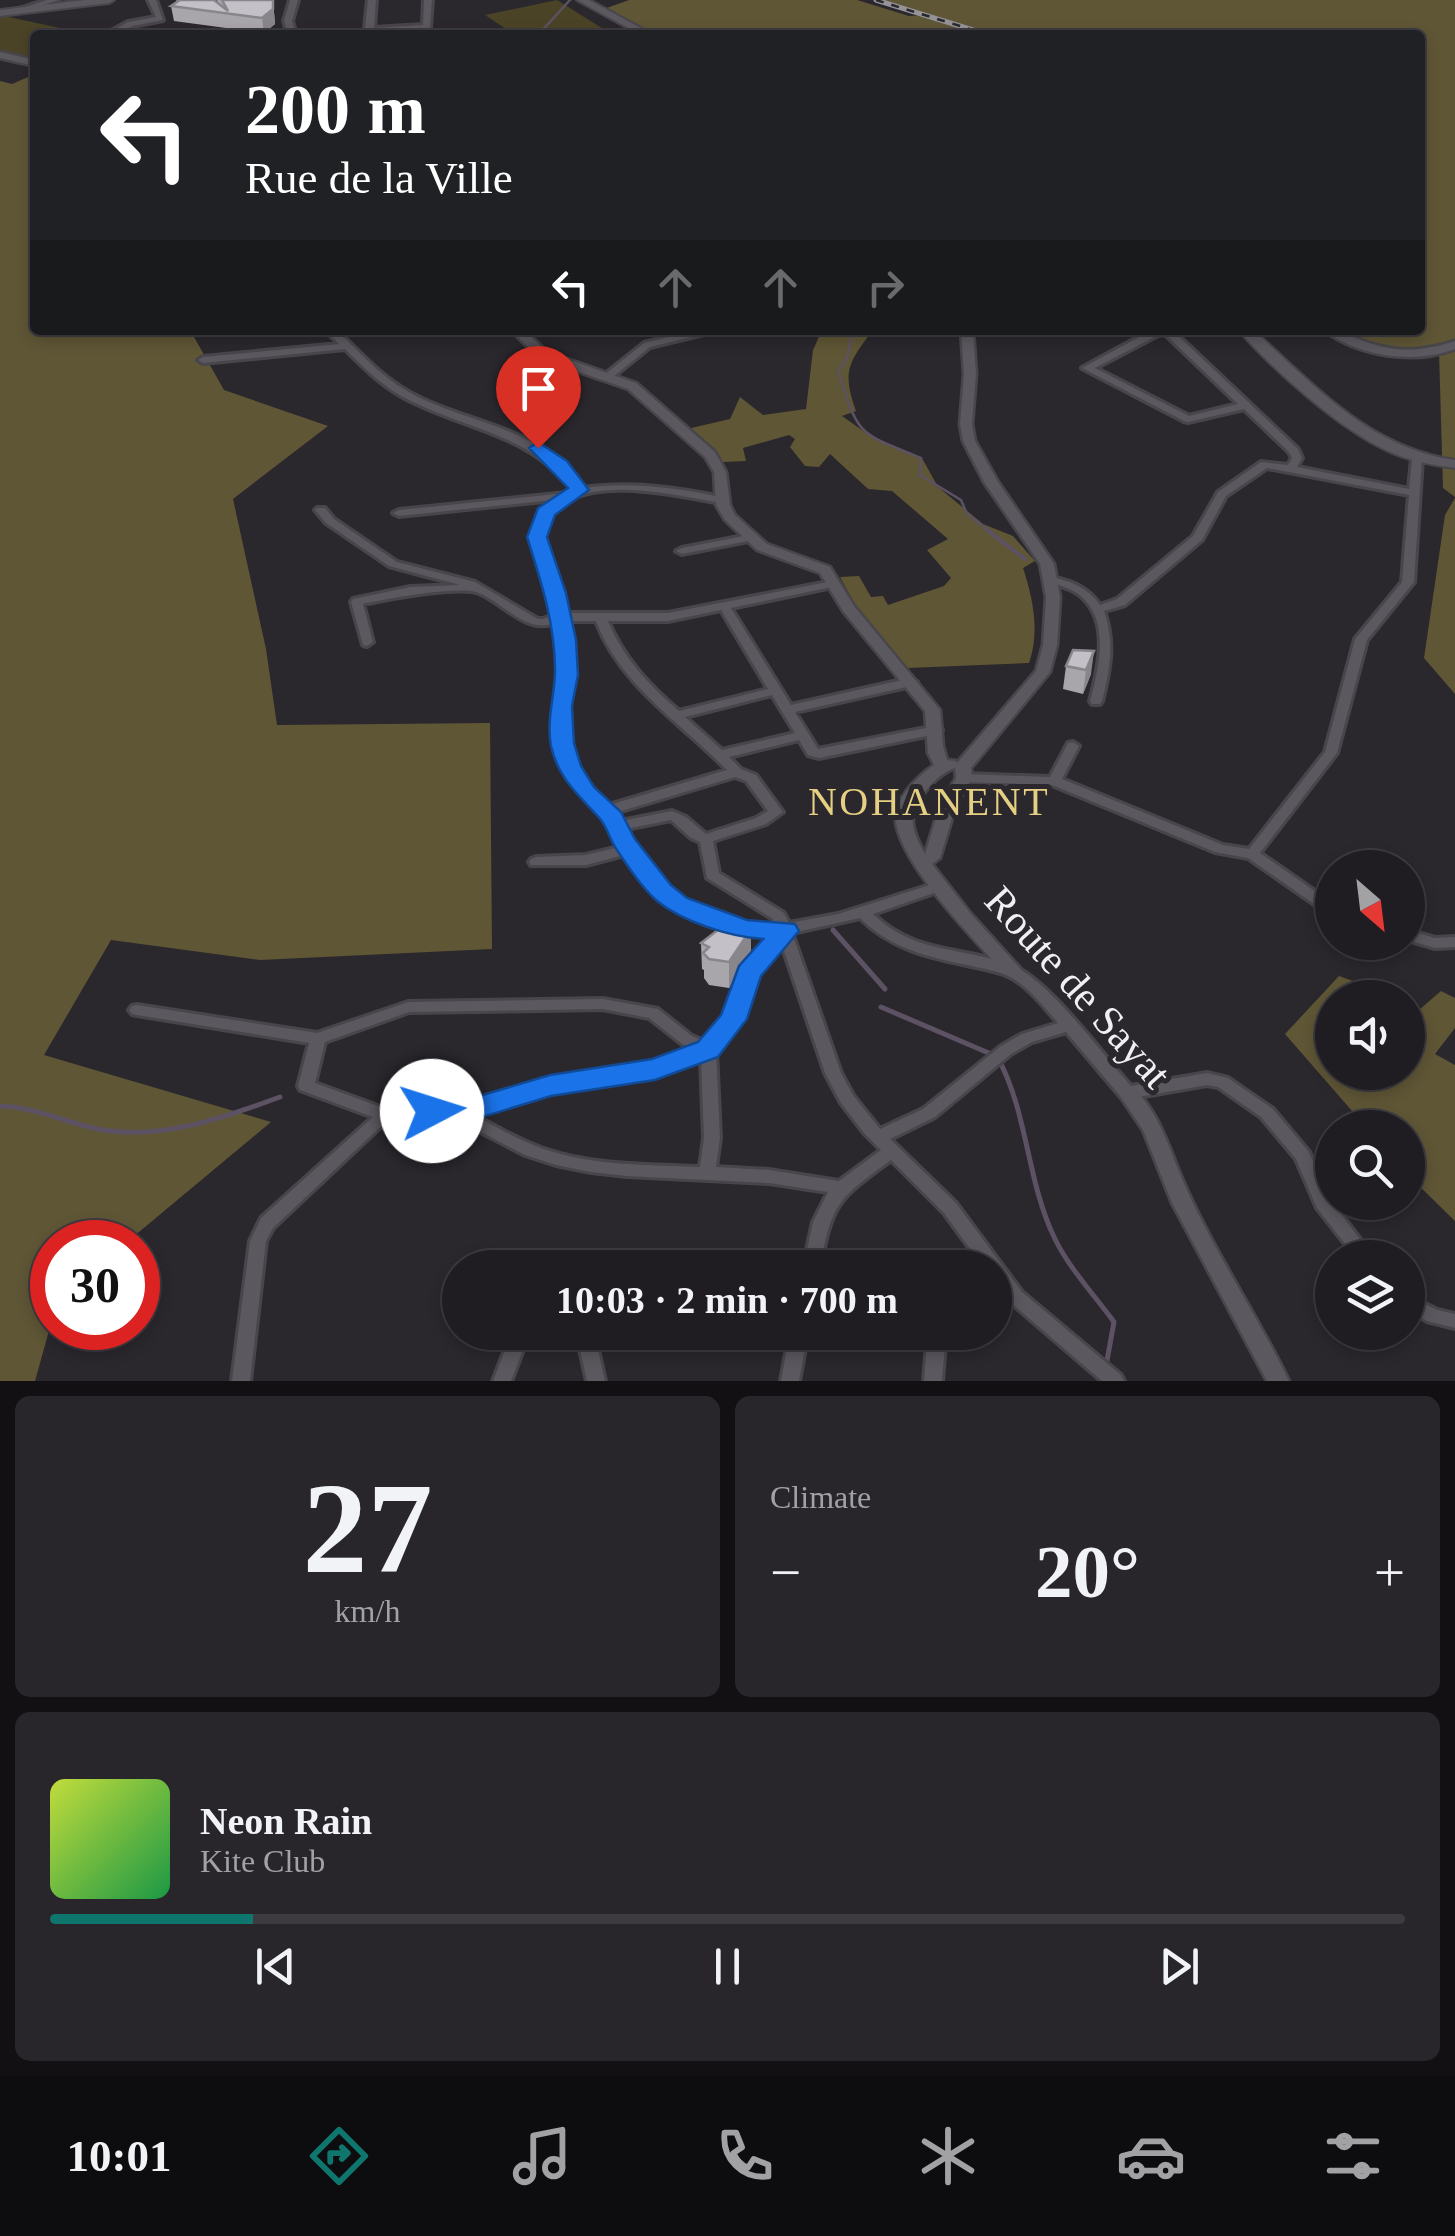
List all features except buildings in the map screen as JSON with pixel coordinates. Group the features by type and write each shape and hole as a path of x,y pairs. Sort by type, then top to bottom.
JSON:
{"main road":[{"path":"0,13 109,0"},
{"path":"582,0 639,30"},
{"path":"1251,335 1367,436 1417,459 1455,464"}],"street":[{"path":"20,10 55,0"},
{"path":"118,30 160,18 152,0"},
{"path":"291,30 288,21 294,0"},
{"path":"372,0 370,28 374,30 426,28 428,0"},
{"path":"0,55 30,62"},
{"path":"335,335 406,395 540,449 560,465 573,493"},
{"path":"522,335 543,355 609,375 642,394 710,455 722,479 724,509 750,538 771,551 822,567 848,608 932,710 935,756 942,765 964,772 1054,782 1220,848 1252,854 1315,898"},
{"path":"609,375 647,345 688,335"},
{"path":"924,861 932,858 948,805 964,772 1043,672 1050,646 1052,580 1039,550 990,482 969,441 966,335"},
{"path":"1150,335 1086,368 1188,418 1247,405"},
{"path":"1171,335 1294,451 1297,458 1292,467"},
{"path":"1343,335 1396,354 1433,353 1455,345"},
{"path":"203,360 345,346"},
{"path":"1252,854 1331,754 1361,639 1408,582 1417,459"},
{"path":"1099,609 1121,602 1198,538 1217,501 1265,464 1415,493"},
{"path":"400,512 573,493 657,490 722,500"},
{"path":"573,493 546,512 537,537 560,617 566,675 560,706 562,743 576,780 618,826 662,892 692,912 745,929 786,931 863,912 938,887"},
{"path":"321,510 330,522 393,564 478,587 544,624 560,617 668,617 833,584"},
{"path":"682,552 750,538"},
{"path":"1052,580 1073,588 1099,609 1108,646 1096,701"},
{"path":"367,642 357,602 410,591 478,587"},
{"path":"725,606 813,752 820,754 936,730"},
{"path":"601,616 606,634 625,662 736,772 756,784 775,815 706,839 694,835 680,817 672,815 618,826"},
{"path":"788,710 911,682"},
{"path":"679,715 776,691"},
{"path":"720,755 802,735"},
{"path":"1054,782 1073,746"},
{"name":"Route de Sayat","path":"942,765 914,794 903,817 918,858 924,861 938,887 1012,971 1127,1092 1151,1127 1182,1203 1278,1381"},
{"path":"606,811 736,772"},
{"path":"706,839 712,876 779,916 833,1073 860,1119 950,1208 980,1250"},
{"path":"536,862 586,860 630,849"},
{"path":"863,912 878,929 924,951 1012,971"},
{"path":"241,1381 258,1241 267,1223 386,1115 408,1110 455,1112 578,1079 655,1069 708,1049 734,1019 748,972 786,931"},
{"path":"1425,940 1455,942"},
{"path":"137,1010 318,1039 408,1007 568,1002 627,1006 653,1013 687,1040 708,1049"},
{"path":"879,1136 928,1113 999,1055 1027,1038 1067,1026"},
{"path":"318,1039 306,1086 386,1115"},
{"path":"708,1049 712,1138 708,1174"},
{"path":"1127,1092 1207,1079 1222,1082 1267,1113 1303,1156 1323,1203 1352,1240"},
{"path":"455,1112 554,1159 620,1169 813,1181 838,1188"},
{"path":"816,1250 828,1200 838,1188 893,1150"},
{"path":"1012,1292 1114,1380"},
{"path":"1425,1311 1455,1321"},
{"path":"502,1381 513,1350"},
{"path":"589,1350 596,1381"},
{"path":"790,1381 796,1350"},
{"path":"933,1381 936,1350"}],"shaded area":[{"path":"557,0 605,30 508,30 485,15"},
{"path":"629,0 857,0 909,16 924,15 880,0 1455,0 1455,497 1443,488 1439,352 1403,355 1342,335 1425,335 1425,30 646,30 604,9"},
{"path":"0,17 70,30 30,30 30,59 0,53"},
{"path":"30,76 30,335 193,335 224,390 328,426 233,499 266,649 277,725 490,723 492,949 260,960 111,940 44,1055 271,1122 153,1220 30,1220 30,1350 44,1350 35,1381 0,1381 0,81 12,84"},
{"path":"820,335 869,335 850,368 849,387 856,411 842,416 869,435 922,458 938,487 983,524 1013,536 1035,561 1023,568 1034,615 1029,663 908,668 859,612 840,577 859,576 871,597 883,596 888,605 944,586 951,578 927,550 948,539 892,491 868,489 830,454 819,467 805,466 790,447 795,439 789,435 743,448 746,461 723,462 687,429 730,419 740,397 763,415 806,409 813,350"},
{"path":"1455,498 1455,694 1424,658 1445,515"},
{"path":"1441,991 1455,998 1455,1028 1435,1054 1455,1065 1455,1221 1425,1192 1425,1110 1351,1110 1334,1090 1425,1090 1425,1005"},
{"path":"1315,1002 1315,1068 1285,1034"}],"waterway":[{"path":"543,30 570,0"},
{"path":"852,335 847,358 838,371 857,421 873,437 921,458 920,475 961,500 967,514 991,532"},
{"path":"987,530 1025,559"},
{"path":"833,930 885,989"},
{"path":"881,1007 991,1054"},
{"path":"999,1060 1016,1103 1039,1195 1055,1239 1114,1322 1106,1366"},
{"path":"0,1106 98,1129 144,1132 213,1120 280,1097"}],"railway":[{"path":"876,0 973,30"}],"district":[{"name":"NOHANENT","path":"929,801"}],"route":[{"path":"432,1111 466,1111 550,1085 655,1069 708,1049 734,1019 748,972 786,931 745,929 678,904 662,892 624,842 613,818 576,780 562,743 564,640 556,593 537,537 541,518 554,503 580,490 571,476 538,448"}]}
